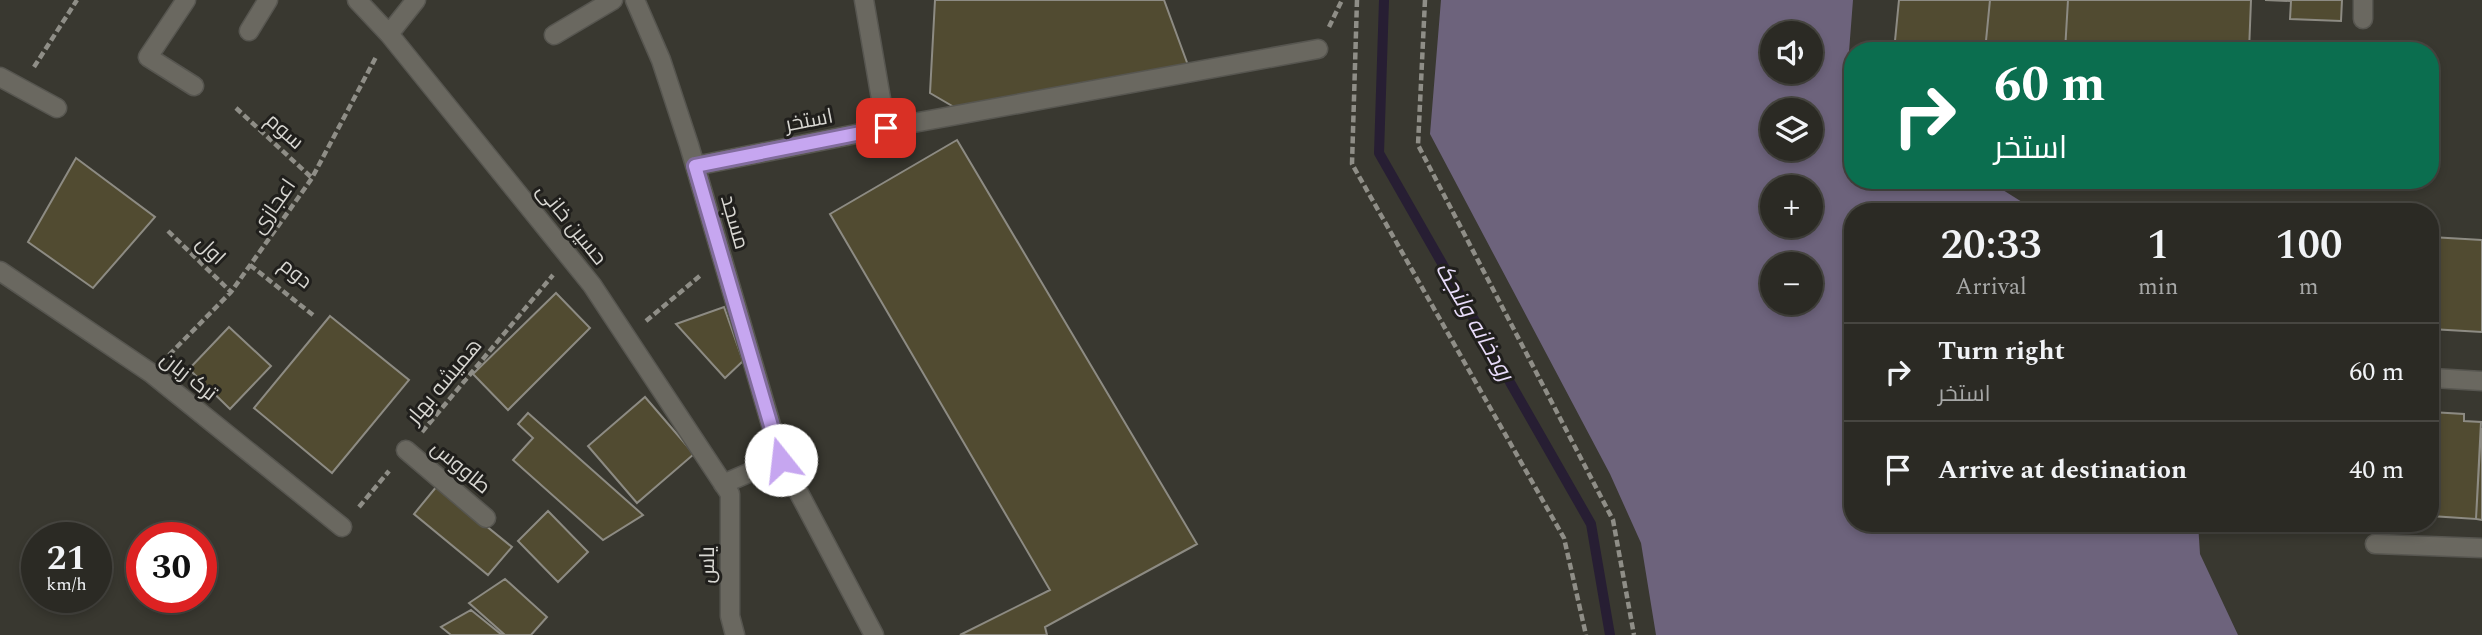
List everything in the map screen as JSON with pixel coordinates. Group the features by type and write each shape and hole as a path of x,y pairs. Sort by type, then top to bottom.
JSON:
{"street":[{"path":"186,0 148,57 194,86"},
{"path":"248,31 268,0"},
{"name":"حسین خانی","path":"357,0 388,34 569,255 726,489"},
{"path":"388,34 416,0"},
{"path":"554,35 613,0"},
{"name":"مسجد","path":"635,0 661,60 695,166 781,460"},
{"path":"864,0 886,128"},
{"path":"2363,0 2363,19"},
{"name":"استخر","path":"695,166 1318,49"},
{"path":"0,77 57,108"},
{"name":"ترک زبان","path":"0,271 151,373 342,527"},
{"path":"2439,378 2482,381"},
{"name":"طاووس","path":"406,450 486,518"},
{"path":"726,489 781,460 874,635"},
{"name":"یاس","path":"726,489 730,616 735,635"},
{"path":"2375,544 2482,548"}],"path":[{"path":"19,87 77,0"},
{"path":"1357,0 1352,164 1564,538 1586,635"},
{"path":"1425,0 1418,145 1613,520 1634,635"},
{"name":"اعجازی","path":"151,373 231,292 312,178 388,34"},
{"name":"سوم","path":"236,108 312,178"},
{"name":"اول","path":"168,231 231,292"},
{"name":"همیشه بهار","path":"342,527 569,255"},
{"path":"626,337 722,258"},
{"name":"دوم","path":"250,265 313,316"}],"shaded area":[{"path":"1441,0 1853,0 1850,42 1844,42 1844,189 2001,189 2024,203 1844,203 1844,532 2199,532 2200,554 2238,635 1656,635 1641,543 1610,474 1430,134"}],"building":[{"path":"935,0 1164,0 1189,68 954,107 930,93"},
{"path":"1899,0 1990,0 1986,42 1895,42"},
{"path":"1990,0 2068,0 2066,42 1986,42"},
{"path":"2068,0 2251,0 2249,42 2066,42"},
{"path":"2265,0 2342,0 2341,21 2290,19 2291,1"},
{"path":"957,140 1197,544 1045,627 1047,635 960,635 1050,590 830,214"},
{"path":"76,158 155,217 93,288 28,242"},
{"path":"2439,237 2482,240 2482,332 2439,329"},
{"path":"556,293 590,328 508,410 473,374"},
{"path":"724,307 743,361 725,378 676,324"},
{"path":"330,316 409,380 332,473 254,408"},
{"path":"229,327 271,366 230,409 189,369"},
{"path":"645,397 694,454 637,503 588,446"},
{"path":"2439,412 2464,414 2464,421 2481,422 2476,519 2439,517"},
{"path":"528,413 643,515 603,540 513,460 533,438 518,424"},
{"path":"2482,429 2482,520 2476,519"},
{"path":"437,486 512,547 488,575 414,514"},
{"path":"548,511 588,552 558,582 518,541"},
{"path":"505,579 547,617 531,635 505,635 469,603"},
{"path":"471,610 502,635 451,635 441,627"}],"waterway":[{"name":"رودخانه ولنجک","path":"1384,0 1379,153 1591,524 1610,635"}],"route":[{"path":"781,460 695,166 886,128"}]}
